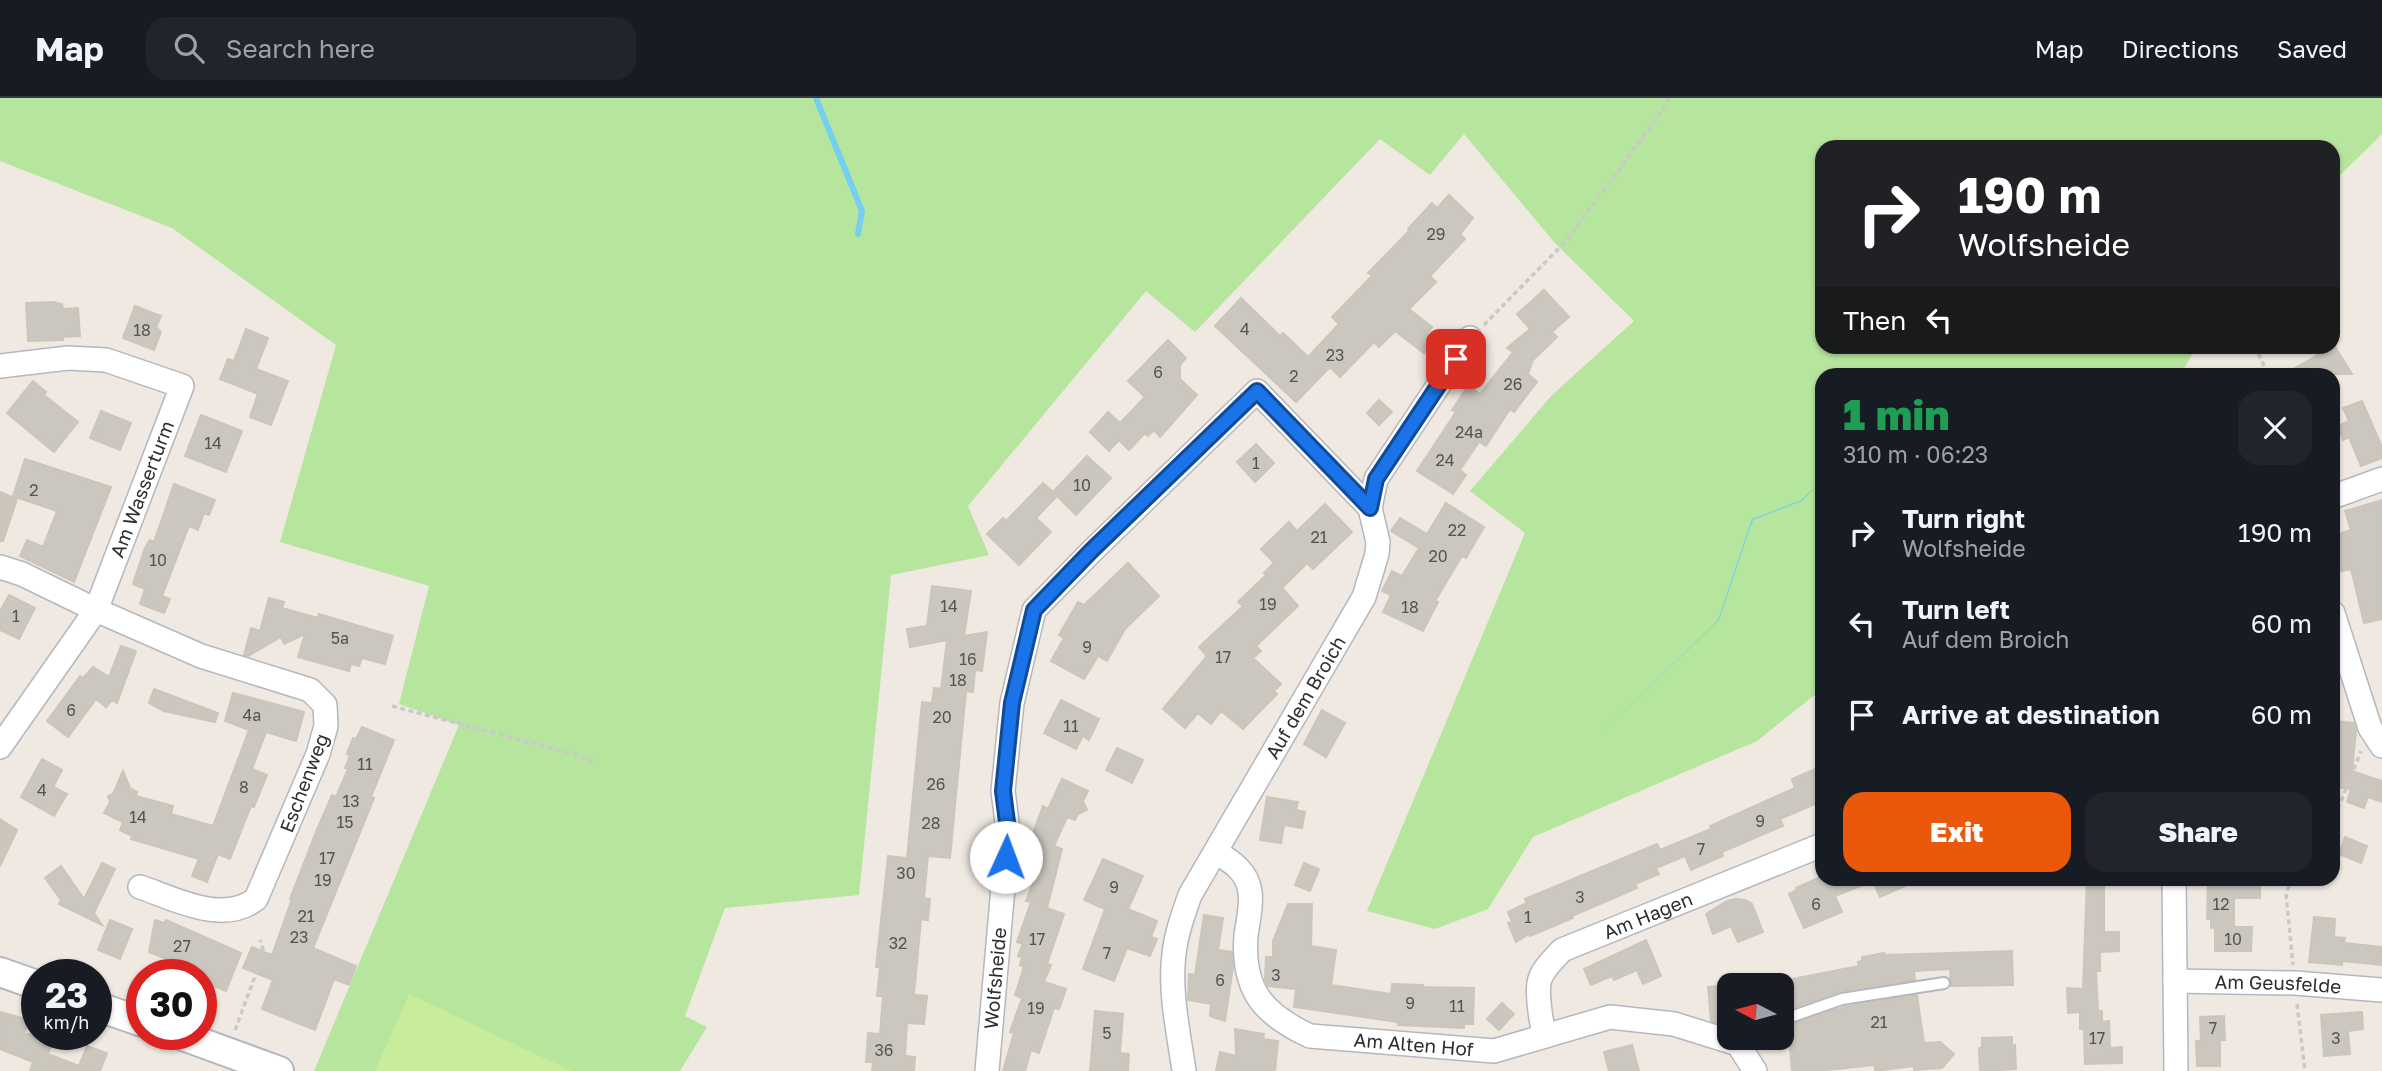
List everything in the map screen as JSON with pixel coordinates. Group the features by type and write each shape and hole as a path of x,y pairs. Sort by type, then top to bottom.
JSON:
{"street":[{"name":"Auf dem Broich","path":"1184,1071 1175,1000 1173,957 1189,895 1364,597 1374,570 1378,542 1370,508 1376,479 1470,338"},
{"name":"Am Wasserturm","path":"0,366 68,358 106,360 182,386 96,610 0,747"},
{"name":"Wolfsheide","path":"987,1071 1008,830 1003,791 1012,703 1034,610 1091,551 1257,391 1370,508"},
{"path":"2340,492 2382,479"},
{"path":"0,567 22,574 96,610"},
{"name":"Eschenweg","path":"96,610 201,656 310,690 325,705 326,726 318,754 256,899 246,906 213,910 140,887"},
{"path":"2340,633 2376,737"},
{"name":"Am Hagen","path":"1545,1035 1539,982 1549,964 1562,950 1815,848"},
{"name":"Am Alten Hof","path":"1216,852 1233,863 1244,876 1250,891 1244,958 1251,985 1264,1007 1285,1025 1310,1036 1494,1051 1610,1017 1674,1024 1717,1034"},
{"path":"2174,886 2176,1071"},
{"path":"0,972 21,979"},
{"name":"Am Geusfelde","path":"2175,981 2295,983 2382,990"},
{"path":"217,1048 279,1071"},
{"name":"Am Alten Hof","path":"1747,1050 1755,1071"}],"lane":[{"path":"1794,1016 1842,999 1944,983"}],"path":[{"path":"1470,338 1566,241 1669,98"},
{"path":"392,706 574,754 594,762"},
{"path":"2340,804 2376,737"},
{"path":"227,1051 264,952 260,940"}],"green space":[{"path":"0,98 2382,98 2382,134 2340,175 2340,140 1815,140 1815,354 2192,354 2184,368 1815,368 1815,695 1757,741 1533,837 1488,909 1435,929 1367,911 1525,533 1470,491 1552,395 1634,321 1554,242 1464,134 1430,175 1380,139 1195,332 1146,291 968,506 989,555 891,575 859,895 725,908 685,1016 707,1027 680,1071 314,1071 459,725 399,704 429,586 280,542 336,345 172,228 0,161"},
{"path":"409,994 571,1071 375,1071"}],"water":[{"path":"1815,487 1802,501 1753,520 1719,620 1599,736 1718,620 1752,519 1801,500"}],"building":[{"path":"1449,195 1473,218 1460,234 1465,239 1430,276 1436,282 1409,309 1432,327 1427,334 1434,339 1424,353 1395,331 1379,347 1374,342 1340,377 1330,367 1296,402 1215,326 1241,298 1280,336 1283,333 1308,357 1339,324 1332,317 1372,276 1368,273 1432,203 1437,208"},
{"path":"1544,290 1569,317 1552,332 1557,337 1533,360 1528,374 1537,382 1514,412 1510,409 1486,446 1479,442 1460,470 1466,475 1453,494 1417,471 1456,412 1452,410 1468,386 1480,394 1513,352 1507,348 1530,329 1517,314"},
{"path":"26,303 62,304 63,309 78,308 80,336 63,337 63,340 28,341"},
{"path":"135,306 161,316 156,327 161,332 154,350 123,338"},
{"path":"246,329 268,338 256,369 288,381 271,425 250,417 258,394 220,379 228,359 234,361"},
{"path":"1168,340 1186,358 1180,365 1180,379 1197,395 1160,437 1154,430 1148,436 1145,433 1129,450 1119,440 1109,451 1090,432 1108,412 1120,423 1145,397 1128,381"},
{"path":"2319,354 2340,354 2352,374 2340,374 2340,368 2295,368"},
{"path":"33,381 46,392 44,395 78,422 54,452 7,413"},
{"path":"1379,400 1392,412 1379,425 1367,413"},
{"path":"2362,401 2382,447 2382,458 2361,466 2349,437 2343,440 2340,432 2340,425 2349,421 2343,408"},
{"path":"101,411 131,423 120,450 90,438"},
{"path":"201,415 242,431 226,472 185,456"},
{"path":"1256,444 1274,463 1255,482 1237,462"},
{"path":"1087,456 1111,478 1076,515 1057,496 1036,518 1051,532 1019,565 987,534 1003,518 1006,521 1043,483 1053,492"},
{"path":"25,459 111,487 74,582 20,556 27,540 43,547 57,511 13,496"},
{"path":"174,484 215,500 209,515 204,513 198,530 189,526 162,596 170,599 164,613 140,604 145,589 133,584 145,548 150,540 154,542"},
{"path":"0,492 17,499 3,541 0,541"},
{"path":"2382,500 2382,619 2364,623 2351,569 2340,571 2340,534 2351,530 2345,511"},
{"path":"1446,503 1484,527 1466,558 1462,556 1435,601 1438,602 1423,631 1383,612 1391,595 1382,591 1392,571 1402,576 1419,548 1391,531 1400,518 1427,534"},
{"path":"1325,504 1352,532 1313,569 1307,563 1282,588 1298,606 1256,646 1261,651 1253,658 1281,684 1274,691 1277,694 1243,729 1221,711 1211,724 1198,713 1185,728 1163,709 1207,656 1199,647 1243,606 1238,602 1266,575 1264,573 1274,563 1261,549 1289,522 1297,531"},
{"path":"1128,563 1159,596 1125,629 1107,661 1098,656 1084,679 1051,661 1064,638 1059,635 1078,602 1084,605"},
{"path":"932,586 971,591 964,636 987,632 982,671 975,670 973,692 966,691 950,858 928,856 924,898 930,899 928,920 921,919 914,995 927,996 924,1024 907,1023 905,1056 915,1057 914,1071 872,1071 873,1062 866,1062 868,1033 880,1034 883,996 877,996 880,967 876,967 888,856 907,858 922,702 932,703 934,688 941,689 947,640 910,647 907,629 927,626"},
{"path":"9,595 35,608 19,639 0,630 0,612"},
{"path":"269,598 284,602 282,608 318,618 319,614 393,636 385,664 362,658 359,666 351,664 349,671 298,657 305,634 284,644 281,637 248,656 244,655 251,628 260,631"},
{"path":"121,646 136,651 117,703 112,700 106,707 96,699 68,737 47,721 80,676 83,678 93,667 109,677"},
{"path":"154,689 218,713 215,722 164,711 149,703"},
{"path":"233,693 304,712 296,741 266,732 252,769 267,775 254,807 251,806 230,859 218,854 207,882 192,876 199,859 131,839 132,836 120,830 123,822 104,813 110,802 108,796 113,794 123,771 130,788 137,792 136,796 173,806 171,814 213,826 249,730 225,721"},
{"path":"1061,700 1099,719 1089,740 1083,736 1076,749 1044,733"},
{"path":"1322,710 1345,723 1326,757 1304,744"},
{"path":"2340,722 2354,723 2356,731 2352,771 2382,781 2382,802 2368,797 2364,808 2347,802 2351,789 2340,788"},
{"path":"362,727 394,740 371,797 374,798 313,948 356,966 349,985 334,979 315,1030 262,1009 273,980 243,968 252,947 272,955 316,832 332,795 336,797 348,769 345,768 350,755 347,754 353,738 356,739"},
{"path":"1117,748 1143,760 1132,783 1106,770"},
{"path":"42,759 62,770 53,787 67,794 54,816 21,797"},
{"path":"1815,769 1815,804 1780,819 1783,826 1722,852 1723,856 1691,870 1685,856 1656,868 1659,874 1635,884 1637,888 1516,942 1508,923 1512,922 1508,912 1527,903 1525,899 1657,844 1660,850 1711,829 1710,826 1795,788 1792,779"},
{"path":"1062,779 1088,791 1083,801 1087,810 1078,814 1075,820 1067,817 1054,846 1062,849 1047,908 1064,914 1047,964 1051,965 1044,982 1066,989 1059,1009 1054,1008 1039,1053 1031,1050 1025,1071 1003,1071 1014,1033 1010,1032 1022,998 1015,995 1024,967 1020,965 1022,957 1018,956 1023,944 1017,942 1031,902 1026,901 1034,880 1026,878 1036,842 1030,841 1043,806 1048,809"},
{"path":"1267,797 1298,802 1296,810 1305,812 1302,828 1284,825 1281,843 1260,840"},
{"path":"0,819 17,830 0,866"},
{"path":"2345,837 2367,846 2361,863 2340,854"},
{"path":"1103,859 1143,876 1128,909 1157,921 1151,937 1157,939 1150,956 1127,948 1114,981 1083,969 1105,909 1084,900"},
{"path":"102,863 115,869 94,913 102,925 59,904 61,900 45,878 61,866 84,899"},
{"path":"1304,863 1319,869 1310,891 1295,885"},
{"path":"1815,879 1815,886 1860,886 1835,896 1842,912 1804,928 1789,894 1797,890 1796,888"},
{"path":"1875,886 1905,886 1880,897"},
{"path":"2087,886 2104,886 2104,932 2119,932 2119,951 2100,952 2100,971 2096,971 2098,1011 2102,1011 2102,1022 2109,1021 2110,1048 2122,1047 2122,1063 2085,1064 2084,1029 2080,1029 2080,1012 2068,1013 2067,988 2083,989"},
{"path":"2208,886 2260,886 2260,898 2234,898 2234,927 2252,927 2251,951 2215,951 2215,927 2211,928 2211,919 2207,919"},
{"path":"1736,899 1752,904 1763,932 1738,942 1731,926 1713,934 1706,914 1727,901"},
{"path":"1288,904 1312,904 1311,946 1336,950 1331,985 1391,994 1392,984 1474,988 1473,1024 1464,1024 1464,1028 1398,1025 1398,1022 1294,1007 1296,989 1268,986 1265,979 1266,957 1273,957 1273,941"},
{"path":"1204,915 1223,918 1218,950 1232,952 1233,967 1225,1021 1210,1016 1211,1004 1188,1000 1189,974 1195,975"},
{"path":"2314,917 2335,919 2334,937 2345,938 2344,943 2382,947 2382,965 2342,961 2342,965 2309,962"},
{"path":"110,920 132,929 120,959 98,950"},
{"path":"155,920 164,923 166,920 241,953 226,991 217,987 217,959 167,959 149,952"},
{"path":"1646,940 1661,976 1643,984 1637,970 1614,980 1612,976 1591,985 1584,969"},
{"path":"2012,951 2013,985 1951,986 1950,969 1914,971 1915,980 1841,991 1794,1007 1794,979 1859,966 1858,962 1862,961 1862,957"},
{"path":"1717,986 1717,1023 1711,1021 1708,987"},
{"path":"1917,995 1924,1043 1940,1042 1954,1054 1942,1068 1914,1070 1914,1066 1875,1071 1875,1065 1792,1071 1790,1050 1794,1050 1794,1024 1844,1007"},
{"path":"1502,1003 1514,1014 1499,1030 1487,1019"},
{"path":"1095,1011 1123,1014 1120,1053 1129,1054 1128,1071 1090,1071"},
{"path":"0,1012 21,1018 21,1050 49,1050 48,1054 79,1066 85,1050 107,1053 100,1071 30,1071 33,1062 0,1049"},
{"path":"2362,1012 2363,1029 2348,1031 2350,1054 2324,1056 2321,1015"},
{"path":"2224,1016 2225,1040 2220,1040 2220,1066 2197,1066 2196,1041 2201,1041 2200,1017"},
{"path":"1235,1029 1264,1034 1263,1039 1278,1041 1275,1071 1216,1071 1220,1052 1236,1056"},
{"path":"2012,1037 2016,1069 1980,1071 1979,1048 1982,1048 1982,1038"},
{"path":"1632,1045 1639,1071 1609,1071 1604,1052"}],"waterway":[{"path":"816,98 862,211 858,234"}],"route":[{"path":"1006,857 1008,830 1003,791 1012,703 1034,610 1091,551 1257,391 1370,508 1376,479 1456,359"}]}
